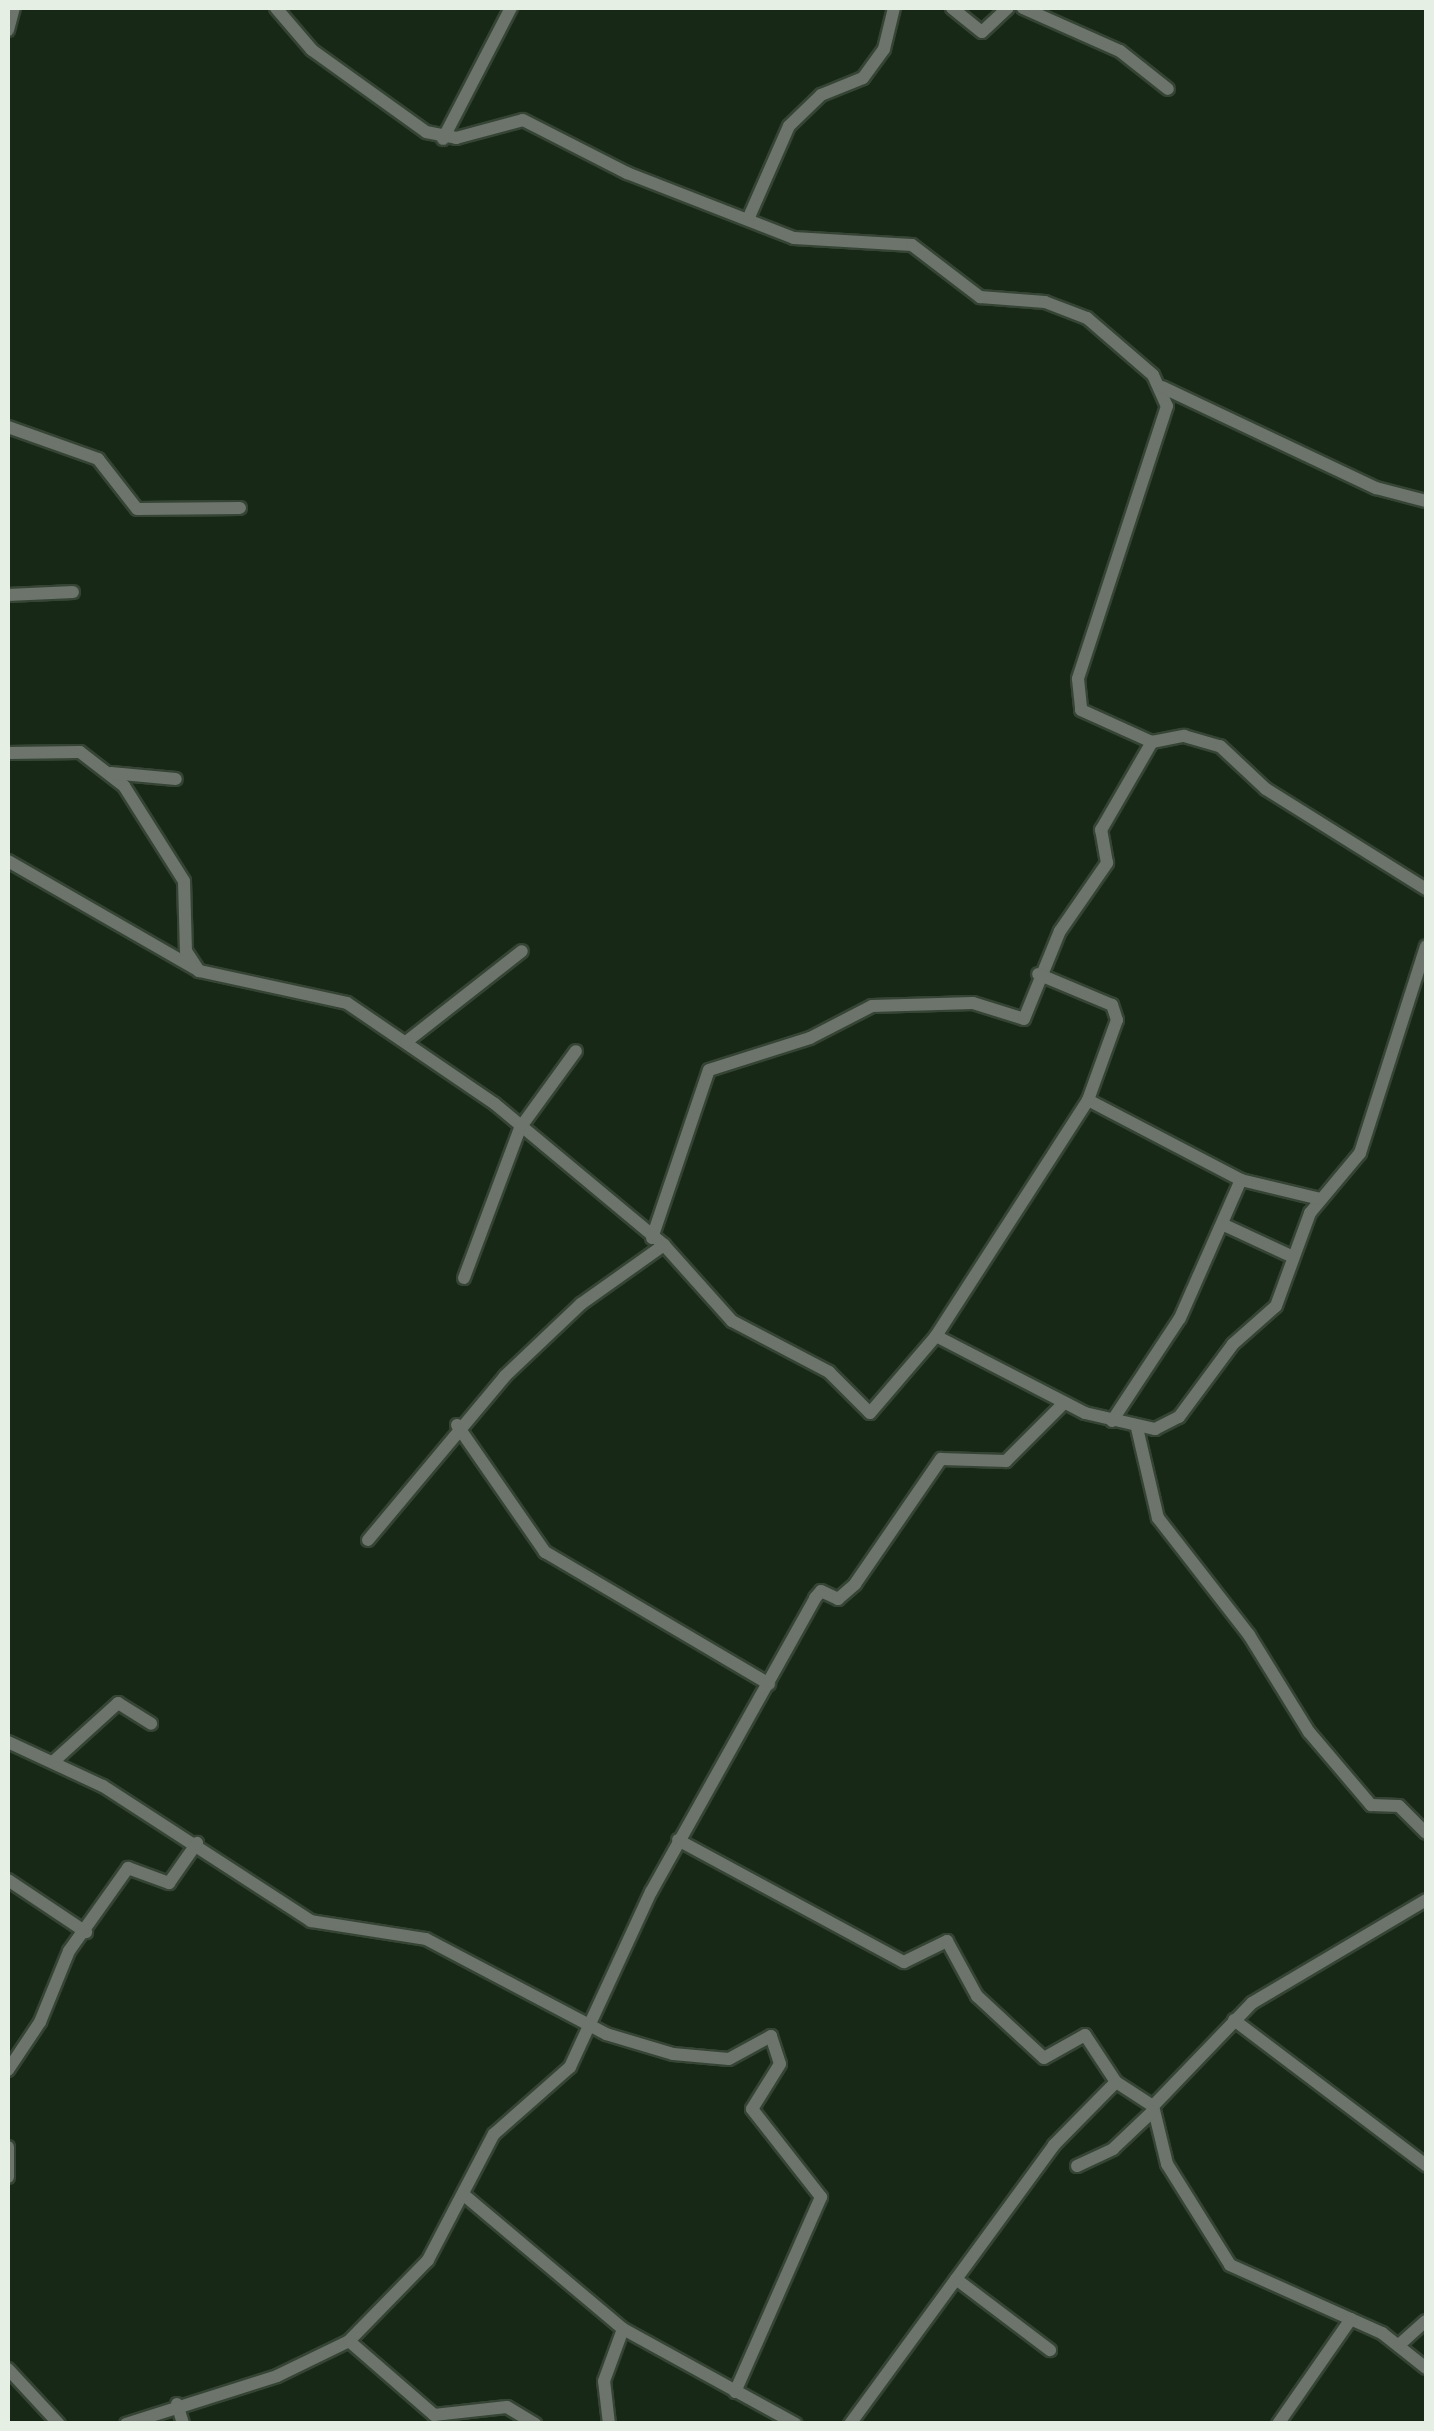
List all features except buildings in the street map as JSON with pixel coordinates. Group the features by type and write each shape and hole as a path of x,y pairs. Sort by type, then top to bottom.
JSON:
{"street":[{"path":"8,30 14,8"},
{"path":"276,8 312,50 443,139 524,120 627,173 809,242 912,245 980,296 1062,306 1162,387 1376,488 1426,501"},
{"path":"443,139 510,8"},
{"path":"748,217 789,126 822,94 863,78 888,40 894,8"},
{"path":"952,8 982,32 1008,8"},
{"path":"1023,8 1120,51 1168,89"},
{"path":"1162,387 1166,420 1076,692 1091,718 1152,742 1184,736 1220,746 1266,789 1426,889"},
{"path":"8,428 98,460 138,509 240,508"},
{"path":"8,596 72,592"},
{"path":"368,1540 457,1425 581,1304 658,1242 709,1070 810,1038 872,1006 973,1002 1020,1022 1038,974 1107,863 1100,830 1152,742"},
{"path":"8,753 66,748 111,774 184,880 186,950 199,971"},
{"path":"111,774 176,779"},
{"path":"8,861 199,971 328,996 406,1042 520,1128 658,1242 732,1321 828,1372 870,1413 936,1336 1088,1100 1117,1014 1038,974"},
{"path":"936,1336 1064,1402 1112,1422 1137,1428 1179,1417 1232,1344 1276,1306 1291,1256 1320,1200 1364,1144 1426,946"},
{"path":"406,1042 522,950"},
{"path":"464,1278 520,1128 576,1051"},
{"path":"1088,1100 1241,1180 1320,1200"},
{"path":"1112,1422 1180,1318 1241,1180"},
{"path":"1222,1224 1291,1256"},
{"path":"126,2424 178,2404 277,2376 349,2341 428,2260 464,2195 486,2144 556,2086 678,1840 815,1598 821,1591 838,1599 855,1584 941,1460 1006,1461 1064,1402"},
{"path":"457,1425 545,1552 769,1684"},
{"path":"1137,1428 1158,1518 1249,1634 1308,1732 1371,1805 1399,1806 1426,1833"},
{"path":"53,1762 118,1704 150,1724"},
{"path":"8,1742 53,1762 197,1843 311,1922 453,1948 589,2024 688,2056 735,2058 766,2034 776,2042 780,2064 752,2109 820,2197 735,2392"},
{"path":"678,1840 904,1962 947,1941 977,1996 1039,2054 1085,2035 1116,2082 1153,2109 1166,2164 1230,2265 1351,2319 1399,2345 1426,2368"},
{"path":"8,2070 86,1932 128,1868 169,1883 197,1843"},
{"path":"8,1880 86,1932"},
{"path":"1077,2166 1113,2149 1234,2020 1426,1900"},
{"path":"1234,2020 1426,2165"},
{"path":"850,2424 1054,2145 1116,2082"},
{"path":"8,2147 8,2177"},
{"path":"464,2195 623,2329 790,2422"},
{"path":"956,2279 1050,2350"},
{"path":"1278,2424 1351,2319"},
{"path":"1399,2345 1426,2320"},
{"path":"623,2329 604,2381 608,2418 624,2424"},
{"path":"349,2341 434,2415 507,2407 535,2424"},
{"path":"8,2369 50,2421"},
{"path":"178,2404 182,2424"}]}
